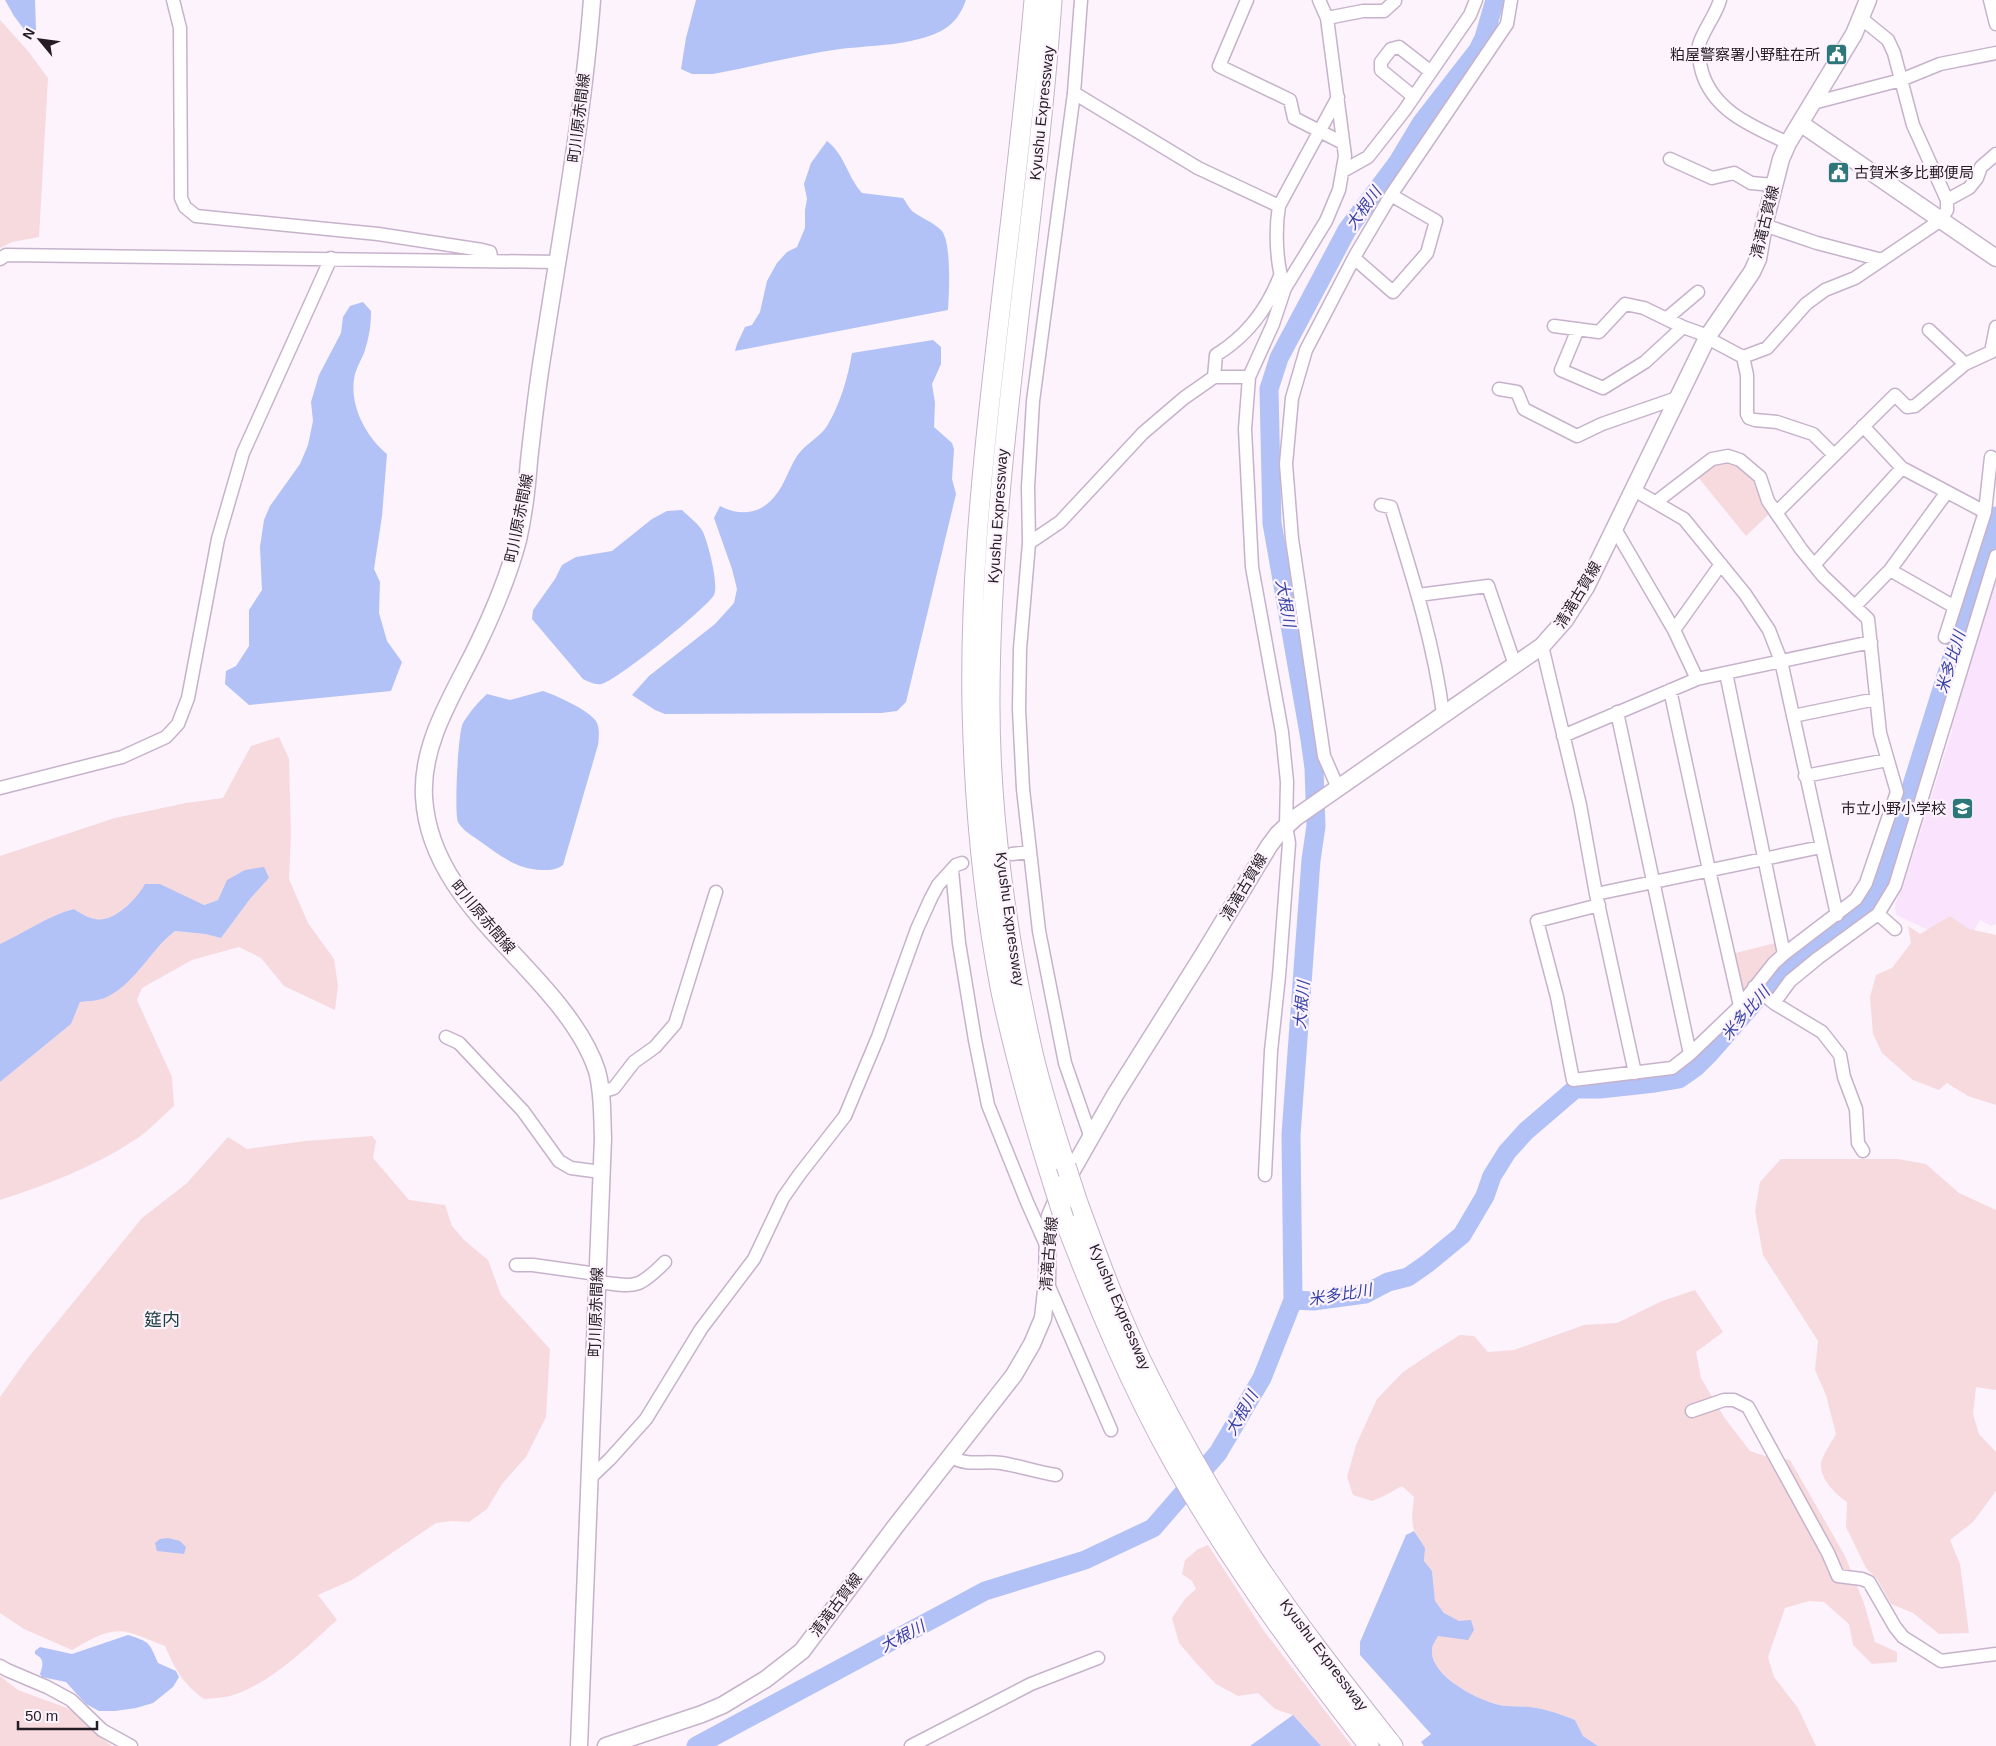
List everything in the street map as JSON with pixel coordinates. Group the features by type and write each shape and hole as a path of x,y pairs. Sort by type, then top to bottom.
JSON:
{"highway":[{"name":"Kyushu Expressway","path":"1034,0 1020,150 1000,311 980,502 974,609 972,704 976,799 986,900 994,955 1032,1119 1064,1219 1100,1310 1136,1390 1174,1462 1241,1573 1318,1682 1369,1746"},
{"name":"Kyushu Expressway","path":"1052,0 1038,154 1004,444 992,607 990,697 994,793 1010,936 1033,1054 1077,1200 1116,1304 1149,1377 1185,1446 1254,1559 1289,1609 1393,1746"}],"main road":[{"name":"町川原赤間線","path":"579,1746 603,1138 601,1092 597,1072 589,1051 569,1018 545,988 463,897 442,866 428,829 424,791 428,756 433,739 454,690 491,618 519,537 525,506 542,355 576,145 592,0"},
{"name":"清滝古賀線","path":"606,1746 688,1719 723,1705 744,1694 802,1651 1025,1359 1043,1318 1047,1282 1047,1247 1050,1216 1062,1188 1114,1096 1269,846 1290,822 1542,646 1565,620 1586,587 1708,336 1752,272 1758,259 1764,225 1781,159 1788,143 1814,103 1862,19 1868,0"},
{"path":"1800,123 1996,258"}],"street":[{"path":"173,0 180,28 181,198 185,207 196,216 388,236 482,250 490,252 492,260"},
{"path":"1081,0 1074,93 1032,401 1028,487 1029,543 1020,649 1019,709 1020,747 1029,852 1039,931 1066,1063 1091,1138"},
{"path":"1247,0 1219,66 1290,100 1294,118 1343,143"},
{"path":"1266,1176 1271,1051 1288,868 1290,822 1282,732 1252,567 1245,430 1249,377 1286,288 1326,221 1340,190 1345,156 1327,18 1319,0"},
{"path":"1327,18 1330,0"},
{"path":"1342,171 1368,156 1431,72 1470,15 1476,0"},
{"path":"1338,788 1324,756 1292,539 1286,464 1292,398 1306,350 1354,258 1391,195 1507,24 1511,0"},
{"path":"1720,0 1718,9 1699,45 1700,64 1706,86 1725,107 1746,124 1788,143"},
{"path":"1991,0 1996,24"},
{"path":"1327,18 1364,11 1384,11 1395,1"},
{"path":"1554,326 1599,332 1625,304 1644,308 1683,327 1708,336 1713,341 1743,357 1768,348 1806,304 1825,290 1855,278 1941,220 1947,210 1947,200 1912,125 1894,53 1888,40 1862,19"},
{"path":"1414,96 1382,70 1381,62 1391,49 1399,47 1431,72"},
{"path":"1814,103 1901,80 1940,64 1996,53"},
{"path":"1074,93 1198,168 1279,206"},
{"path":"1286,288 1280,276 1277,218 1279,206 1338,97"},
{"path":"1947,200 1969,188 1977,178 1981,167 1996,154"},
{"path":"1670,159 1712,178 1734,173 1751,183 1774,185"},
{"path":"1354,258 1393,292 1427,253 1436,221 1391,195"},
{"path":"1764,225 1817,243 1882,260"},
{"path":"0,259 6,255 558,262"},
{"path":"0,788 122,758 166,737 178,724 188,698 218,540 243,453 331,258"},
{"path":"1214,377 1216,355 1232,345 1257,320 1273,293 1280,276"},
{"path":"1666,319 1698,292"},
{"path":"1578,329 1561,370 1603,388 1645,362 1683,327"},
{"path":"1776,513 1895,396 1907,407 1915,406 1965,364 1990,352 1996,327"},
{"path":"1929,330 1965,364"},
{"path":"1743,357 1747,375 1747,414 1749,418 1777,422 1813,434 1834,455"},
{"path":"1029,543 1060,522 1143,433 1214,377 1249,377"},
{"path":"1500,389 1517,392 1524,409 1577,436 1602,424 1677,398"},
{"path":"1863,426 1902,468 1985,512"},
{"path":"1656,502 1712,459 1728,456 1740,460 1760,477 1768,501 1814,565 1868,620 1880,733 1897,792 1866,883 1856,899 1784,954 1754,987 1740,1006 1690,1054 1672,1068 1573,1080 1557,998 1537,921 1653,882 1821,847"},
{"path":"1945,637 1953,606 1985,512 1991,457"},
{"path":"1814,565 1902,468"},
{"path":"1634,490 1684,519 1745,594 1769,630 1781,661 1836,915"},
{"path":"1855,606 1890,570 1947,492"},
{"path":"1381,505 1391,507 1418,595 1439,682 1443,714"},
{"path":"1615,529 1674,630 1697,679"},
{"path":"1774,1003 1790,981 1878,914 1895,886 1996,556"},
{"path":"1674,630 1721,564"},
{"path":"1890,570 1953,606"},
{"path":"1418,595 1488,586 1515,665"},
{"path":"1563,736 1697,679 1871,642"},
{"path":"1542,646 1580,805 1635,1073"},
{"path":"1726,673 1784,954"},
{"path":"1670,690 1740,1006"},
{"path":"1793,716 1876,700"},
{"path":"1617,712 1690,1054"},
{"path":"1805,776 1887,760"},
{"path":"1012,854 1029,852"},
{"path":"589,1479 610,1460 646,1419 702,1329 754,1259 786,1193 845,1116 878,1036 917,929 938,885 957,866 961,953 974,1040 988,1105 1047,1247"},
{"path":"601,1092 614,1088 634,1062 655,1047 675,1024 716,892"},
{"path":"1878,914 1895,929"},
{"path":"1754,987 1774,1003 1822,1032 1840,1055 1844,1077 1856,1109 1858,1143 1862,1151"},
{"path":"446,1037 459,1043 524,1111 559,1161 571,1168 601,1172"},
{"path":"516,1264 533,1265 634,1286 642,1283 665,1262"},
{"path":"1047,1282 1111,1430"},
{"path":"1692,1411 1724,1400 1734,1400 1748,1407 1828,1553 1838,1576 1862,1579 1869,1582 1895,1627 1903,1637 1941,1661 1996,1654"},
{"path":"951,1457 968,1464 998,1463 1015,1465 1037,1472 1056,1475"},
{"path":"911,1746 1031,1684 1098,1658"},
{"path":"0,1666 72,1700 102,1730 131,1746"}],"shaded area":[{"path":"0,20 28,51 48,78 39,237 12,242 0,248"},
{"path":"1729,460 1759,480 1770,513 1746,536 1697,476 1717,461"},
{"name":"市立小野小学校","path":"1996,576 1996,924 1991,926 1980,920 1965,947 1896,915 1895,904 1903,886 1952,731 1951,726"},
{"path":"279,737 289,759 291,834 289,879 308,923 334,959 338,986 335,1010 284,986 261,958 239,947 192,960 142,988 137,1000 172,1077 174,1106 149,1129 101,1160 51,1182 0,1200 0,1082 71,1024 80,1002 101,999 118,991 175,931 205,934 221,938 250,899 269,878 227,880 218,900 203,905 160,884 146,884 128,906 110,917 104,919 92,918 74,909 46,920 0,944 0,856 115,818 186,803 223,798 251,746"},
{"path":"1950,916 1969,929 1996,935 1996,1105 1968,1096 1947,1083 1939,1090 1913,1080 1882,1053 1873,1034 1870,997 1876,975 1892,968 1911,943 1908,926 1920,934"},
{"path":"1779,942 1780,951 1743,996 1732,954"},
{"path":"372,1136 376,1141 373,1158 409,1200 445,1205 452,1226 464,1240 488,1260 501,1295 550,1349 546,1417 526,1457 502,1484 487,1509 469,1522 452,1521 436,1523 352,1580 318,1595 337,1620 274,1674 260,1683 227,1697 204,1699 190,1688 180,1676 165,1646 137,1635 120,1631 112,1632 98,1636 72,1650 24,1629 0,1613 0,1397 27,1359 142,1218 186,1184 228,1137 247,1149 305,1141"},
{"path":"1781,1159 1898,1159 1926,1164 1959,1193 1996,1210 1996,1390 1976,1387 1973,1414 1979,1434 1996,1452 1996,1491 1973,1522 1950,1540 1960,1564 1969,1633 1939,1634 1913,1613 1891,1604 1877,1579 1866,1568 1846,1527 1847,1502 1833,1491 1825,1480 1821,1463 1825,1452 1836,1434 1826,1395 1815,1370 1818,1341 1763,1255 1755,1211 1760,1182"},
{"path":"1695,1290 1723,1332 1696,1352 1701,1378 1724,1417 1750,1451 1765,1456 1790,1460 1845,1556 1864,1603 1875,1642 1897,1652 1897,1662 1872,1664 1853,1645 1849,1624 1824,1602 1809,1601 1785,1608 1768,1657 1774,1677 1798,1708 1816,1746 1598,1746 1583,1736 1575,1720 1536,1708 1499,1705 1468,1692 1447,1678 1433,1660 1432,1648 1438,1635 1472,1621 1459,1621 1444,1613 1435,1601 1432,1571 1424,1561 1424,1548 1415,1532 1413,1524 1414,1497 1402,1486 1372,1501 1353,1495 1347,1477 1356,1445 1377,1399 1403,1372 1460,1335 1474,1336 1488,1352 1514,1350 1584,1325 1617,1323 1662,1301"},
{"path":"1208,1545 1264,1631 1352,1746 1321,1746 1293,1715 1275,1709 1258,1693 1238,1696 1216,1684 1179,1643 1172,1618 1185,1599 1196,1589 1192,1581 1182,1574 1185,1560 1198,1549"},
{"path":"0,1676 18,1690 67,1708 85,1719 94,1732 112,1746 0,1746"}],"water":[{"path":"5,0 35,0 36,30 29,36 14,16"},
{"path":"696,0 966,0 962,10 950,25 941,31 917,40 824,51 713,74 692,74 681,69 686,38"},
{"path":"827,141 838,153 862,193 903,198 912,211 941,230 947,245 948,256 948,310 735,351 745,327 752,325 760,312 767,281 777,263 787,252 797,247 805,228 807,199 804,184 811,163"},
{"path":"363,302 371,311 371,322 366,348 355,374 354,396 356,407 365,428 379,447 387,454 382,516 374,569 380,582 379,613 387,641 402,662 391,691 249,705 225,684 226,671 236,666 249,646 249,610 262,590 260,547 264,520 270,506 300,464 308,445 313,421 311,402 319,375 341,333 343,317 350,306"},
{"path":"933,340 941,347 941,364 932,384 935,403 934,427 952,443 954,449 952,479 956,494 906,702 897,711 881,713 665,714 655,710 632,695 649,676 715,624 734,603 737,589 714,518 720,506 734,511 749,512 763,507 775,496 797,456 824,430 832,418 843,391 852,353"},
{"path":"682,510 699,526 705,537 714,573 714,595 696,614 660,644 609,680 599,684 583,679 532,619 533,610 555,579 562,565 576,557 612,551 652,519 667,511"},
{"path":"543,691 571,703 592,716 599,730 598,745 563,865 550,870 524,867 509,861 495,852 468,833 458,822 456,804 461,729 471,712 487,694 510,700"},
{"path":"264,867 269,878 250,899 221,938 205,934 175,931 118,991 101,999 80,1002 71,1024 0,1082 0,944 46,920 74,909 92,918 104,919 110,917 128,906 145,884 160,884 204,905 218,900 227,880 245,870"},
{"path":"1414,1531 1425,1548 1424,1561 1432,1571 1435,1601 1444,1613 1459,1621 1471,1620 1474,1630 1468,1640 1438,1636 1432,1650 1433,1660 1439,1669 1456,1685 1479,1698 1503,1706 1542,1709 1575,1720 1583,1736 1598,1746 1424,1746 1421,1742 1431,1734 1360,1655 1360,1642 1406,1535"},
{"path":"168,1538 180,1541 186,1547 184,1554 157,1551 155,1543 160,1539"},
{"path":"128,1635 145,1641 153,1651 158,1663 176,1671 179,1677 173,1687 153,1703 136,1708 99,1711 86,1704 66,1682 42,1677 40,1674 42,1662 35,1654 35,1651 40,1647 72,1654"},
{"path":"1293,1715 1321,1746 1250,1746"}],"waterway":[{"name":"大根川","path":"696,1746 985,1591 1085,1560 1153,1528 1218,1453 1262,1378 1293,1300 1291,1135 1311,860 1316,826 1314,768 1310,739 1272,523 1269,389 1279,358 1347,230 1398,162 1422,122 1478,50 1484,38 1495,0"},
{"name":"米多比川","path":"1293,1300 1313,1301 1365,1294 1388,1282 1408,1277 1462,1235 1485,1196 1492,1176 1507,1152 1526,1131 1575,1089 1600,1089 1679,1079 1696,1067 1710,1053 1779,974 1823,937 1849,921 1868,900 1882,880 1892,839 1907,801 1996,516"}],"place":[{"name":"粕屋警察署小野駐在所","path":"1836,55"},
{"name":"古賀米多比郵便局","path":"1838,173"},
{"name":"市立小野小学校","path":"1962,809"}],"district":[{"name":"筵内","path":"162,1320"}]}
